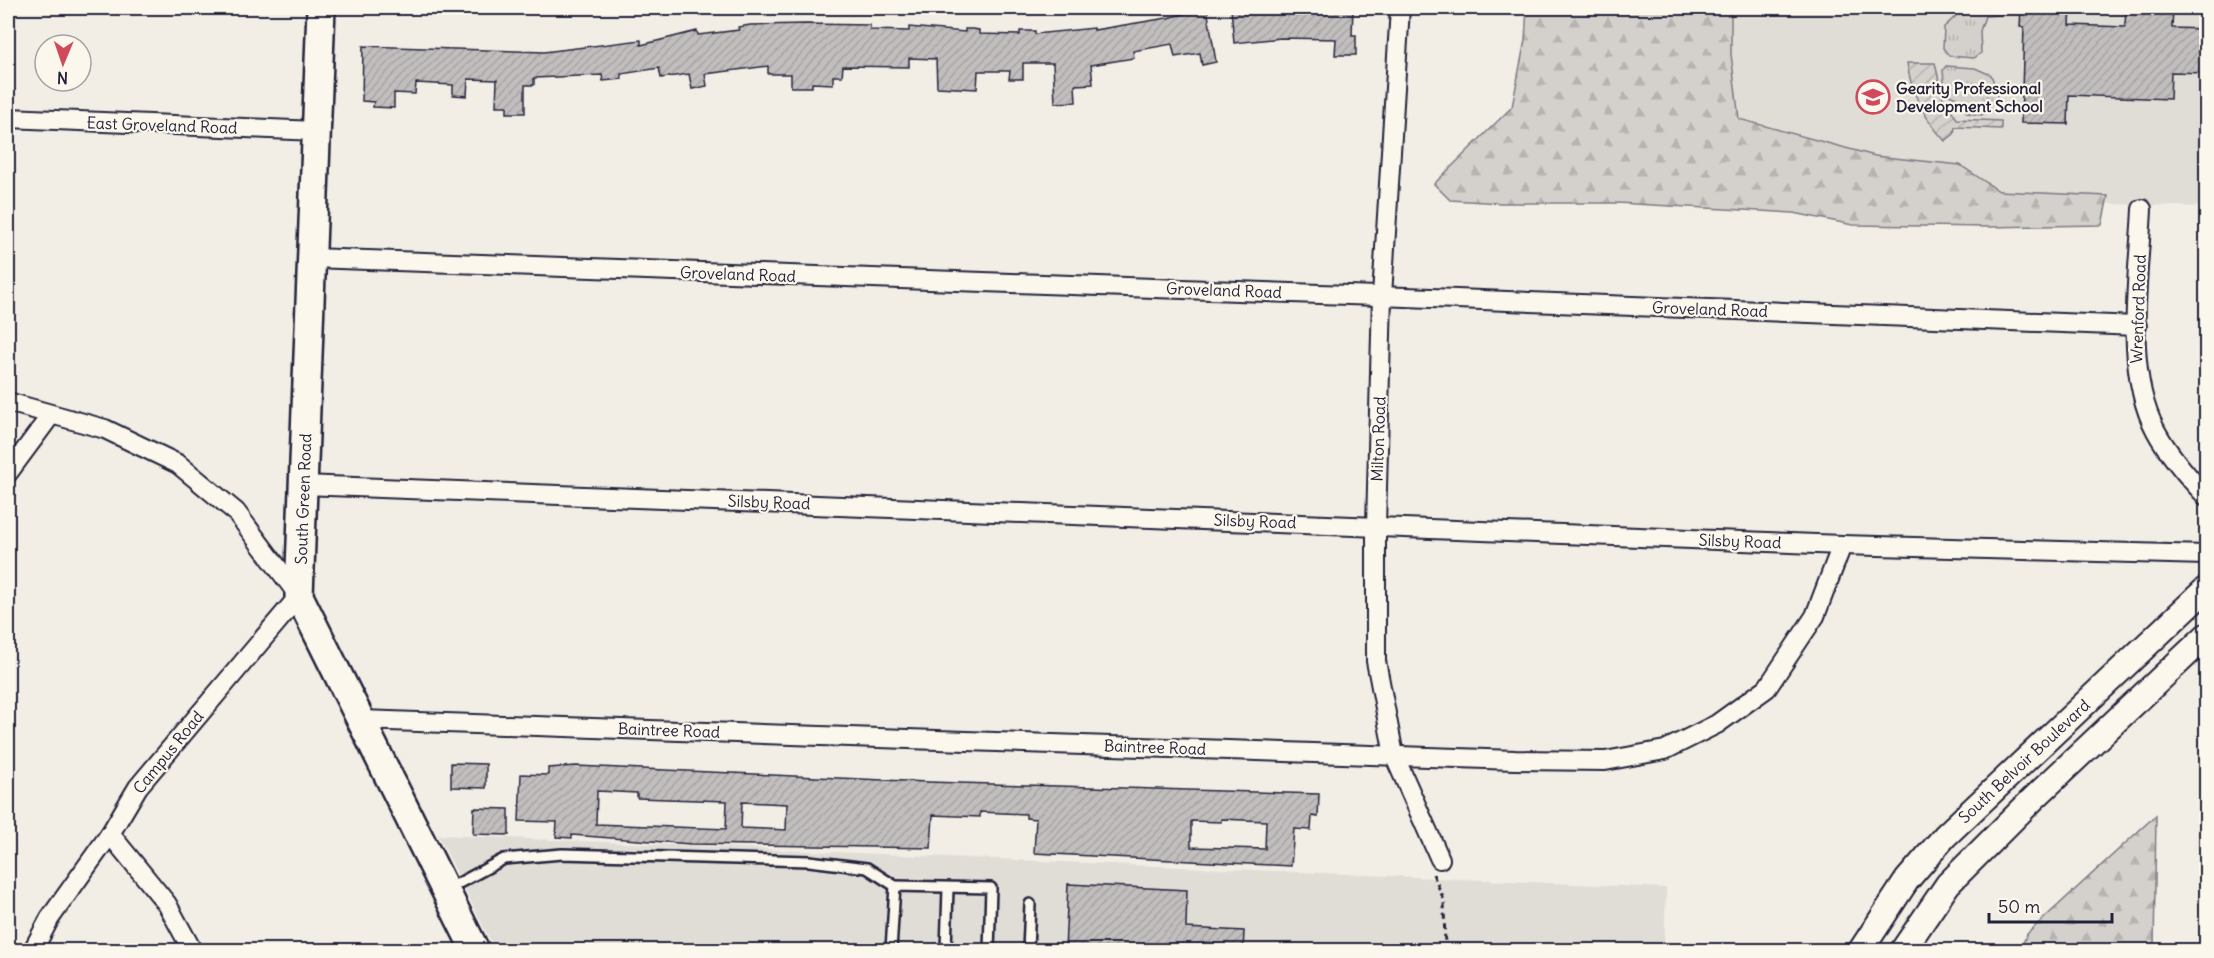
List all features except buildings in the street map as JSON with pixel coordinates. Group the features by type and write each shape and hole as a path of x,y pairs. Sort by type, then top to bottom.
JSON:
{"main road":[{"name":"South Green Road","path":"321,8 300,596 475,951"}],"street":[{"name":"Milton Road","path":"1400,8 1382,296 1376,526 1376,661 1394,755 1440,859"},
{"name":"East Groveland Road","path":"8,118 316,131"},
{"name":"Wrenford Road","path":"2142,208 2137,372 2147,412 2172,457 2206,496"},
{"name":"Groveland Road","path":"311,258 1382,296 2137,326"},
{"path":"8,402 105,429 178,464 236,512 300,596"},
{"path":"8,473 51,415"},
{"name":"Silsby Road","path":"303,485 1842,545 2206,555"},
{"name":"Baintree Road","path":"361,720 1605,761 1665,750 1717,724 1767,688 1815,616 1842,545"},
{"name":"South Belvoir Boulevard","path":"1861,951 1906,880 1945,836 2206,589"},
{"name":"Campus Road","path":"33,951 50,918 110,834 138,787 300,596"},
{"name":"South Belvoir Boulevard","path":"1903,951 1947,884 2034,798 2206,636"},
{"path":"110,834 167,904 192,951"}],"lane":[{"path":"445,891 504,859 561,854 809,861 867,868 895,886 991,888 989,951"},
{"path":"891,951 895,886"},
{"path":"946,951 948,888"},
{"path":"1028,951 1030,904"}],"path":[{"path":"1440,859 1428,861 1444,900 1445,951"}],"shaded area":[{"name":"Gearity Professional Development School","path":"1548,8 2206,8 2206,207 1533,186"},
{"path":"438,835 1666,888 1664,950 495,950"}],"green space":[{"path":"1527,8 1731,8 1731,54 1739,119 1875,156 1960,165 1999,191 2108,196 2102,225 1989,227 1853,225 1794,213 1617,203 1502,203 1450,200 1434,184 1512,107 1525,40"},
{"path":"1957,8 2005,8 2001,15 1985,16 1980,31 1981,53 1974,58 1949,56 1943,48 1944,27 1955,17"},
{"path":"1907,63 1935,63 1943,98 1957,119 2001,121 2001,129 1955,127 1954,134 1945,141 1931,124 1920,105"},
{"path":"1946,66 1975,68 1991,75 1997,91 1996,109 1981,115 1967,113 1958,99 1945,93 1943,70"},
{"path":"2156,815 2154,950 2020,950 2027,934"}],"place":[{"name":"Gearity Professional Development School","path":"1873,97"}]}
